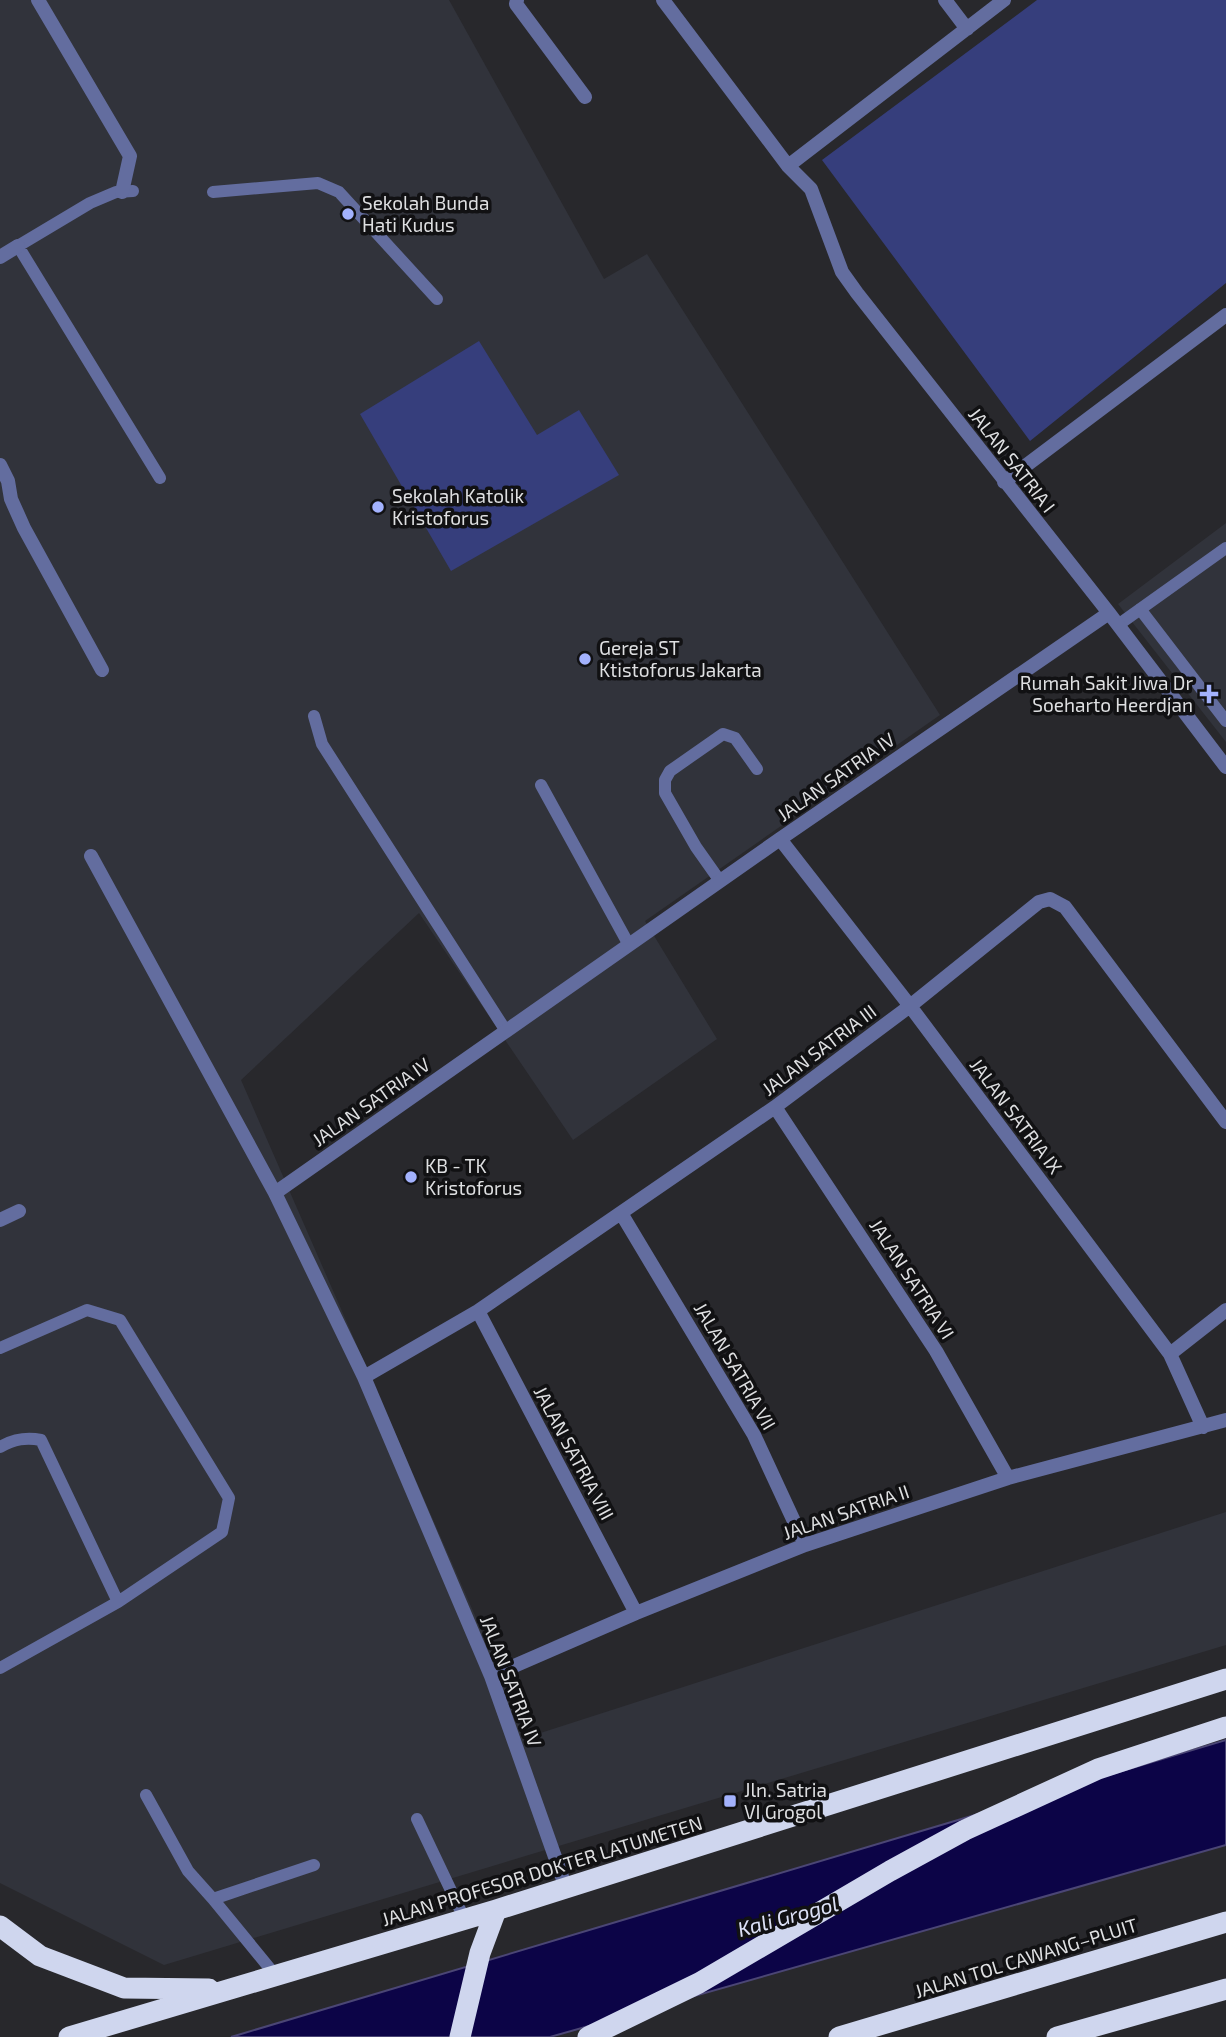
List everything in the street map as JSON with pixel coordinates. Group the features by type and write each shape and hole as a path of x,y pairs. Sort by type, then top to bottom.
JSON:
{"highway":[{"name":"JALAN PROFESOR DOKTER LATUMETEN","path":"69,2037 465,1920 1226,1679"},
{"path":"588,2037 699,1983 965,1829 1098,1769 1222,1728"},
{"path":"460,2037 480,1953 496,1910"},
{"name":"JALAN TOL CAWANG–PLUIT","path":"839,2037 1226,1922"},
{"path":"0,1926 40,1956 124,1988 230,1990"},
{"path":"1058,2037 1226,1989"}],"street":[{"path":"38,0 130,156 127,191"},
{"path":"517,0 516,4 585,97"},
{"name":"JALAN SATRIA I","path":"663,0 788,166 811,189 842,272 1226,767"},
{"path":"945,0 967,29"},
{"path":"788,166 1004,0"},
{"path":"0,257 18,246"},
{"path":"1004,482 1226,315"},
{"path":"0,466 8,481 10,499 24,528 102,670"},
{"name":"JALAN SATRIA IV","path":"566,1888 491,1676 364,1377 275,1193 780,839 1113,619"},
{"name":"JALAN SATRIA IX","path":"780,839 910,1006 1170,1354 1203,1427"},
{"path":"90,856 275,1193"},
{"name":"JALAN SATRIA III","path":"364,1377 478,1311 775,1107 910,1006 1039,902 1050,899 1065,907 1226,1122"},
{"name":"JALAN SATRIA VI","path":"775,1107 936,1351 1008,1478"},
{"path":"0,1220 19,1211"},
{"name":"JALAN SATRIA VII","path":"621,1213 754,1435 805,1545"},
{"path":"1170,1354 1226,1310"},
{"name":"JALAN SATRIA VIII","path":"478,1311 636,1613"},
{"name":"JALAN SATRIA II","path":"491,1676 636,1613 805,1545 1008,1478 1226,1420"}],"lane":[{"path":"213,192 318,183 339,192 437,299"},
{"path":"127,191 116,192 90,203 18,246 160,478"},
{"path":"1113,619 1140,609 1226,548"},
{"path":"1140,609 1226,722"},
{"path":"314,716 322,744 506,1031"},
{"path":"720,881 696,847 665,793 665,780 670,771 723,734 735,738 757,769"},
{"path":"541,785 629,945"},
{"path":"0,1348 87,1310 120,1320 229,1498 222,1532 118,1602 0,1668"},
{"path":"0,1447 29,1437 41,1440 118,1602"},
{"path":"146,1795 188,1871 276,1976"},
{"path":"417,1819 465,1920"},
{"path":"214,1899 314,1866"}],"shaded area":[{"path":"0,0 449,0 604,279 647,254 940,715 645,921 717,1039 573,1140 419,913 241,1080 528,1737 1226,1512 1226,1645 164,1965 0,1883"},
{"path":"1037,0 1226,0 1226,283 1030,441 822,160"},
{"path":"479,341 537,435 579,410 619,475 451,571 360,414"},
{"path":"1226,523 1226,742 1118,604"}],"water":[{"name":"Kali Grogol","path":"1226,1740 1226,1845 550,2037 231,2037"}],"place":[{"name":"Sekolah Bunda Hati Kudus","path":"348,214"},
{"name":"Sekolah Katolik Kristoforus","path":"378,507"},
{"name":"Gereja ST Ktistoforus Jakarta","path":"585,659"},
{"name":"Rumah Sakit Jiwa Dr Soeharto Heerdjan","path":"1209,694"},
{"name":"KB - TK Kristoforus","path":"411,1177"},
{"name":"Jln. Satria VI Grogol","path":"730,1801"}]}
